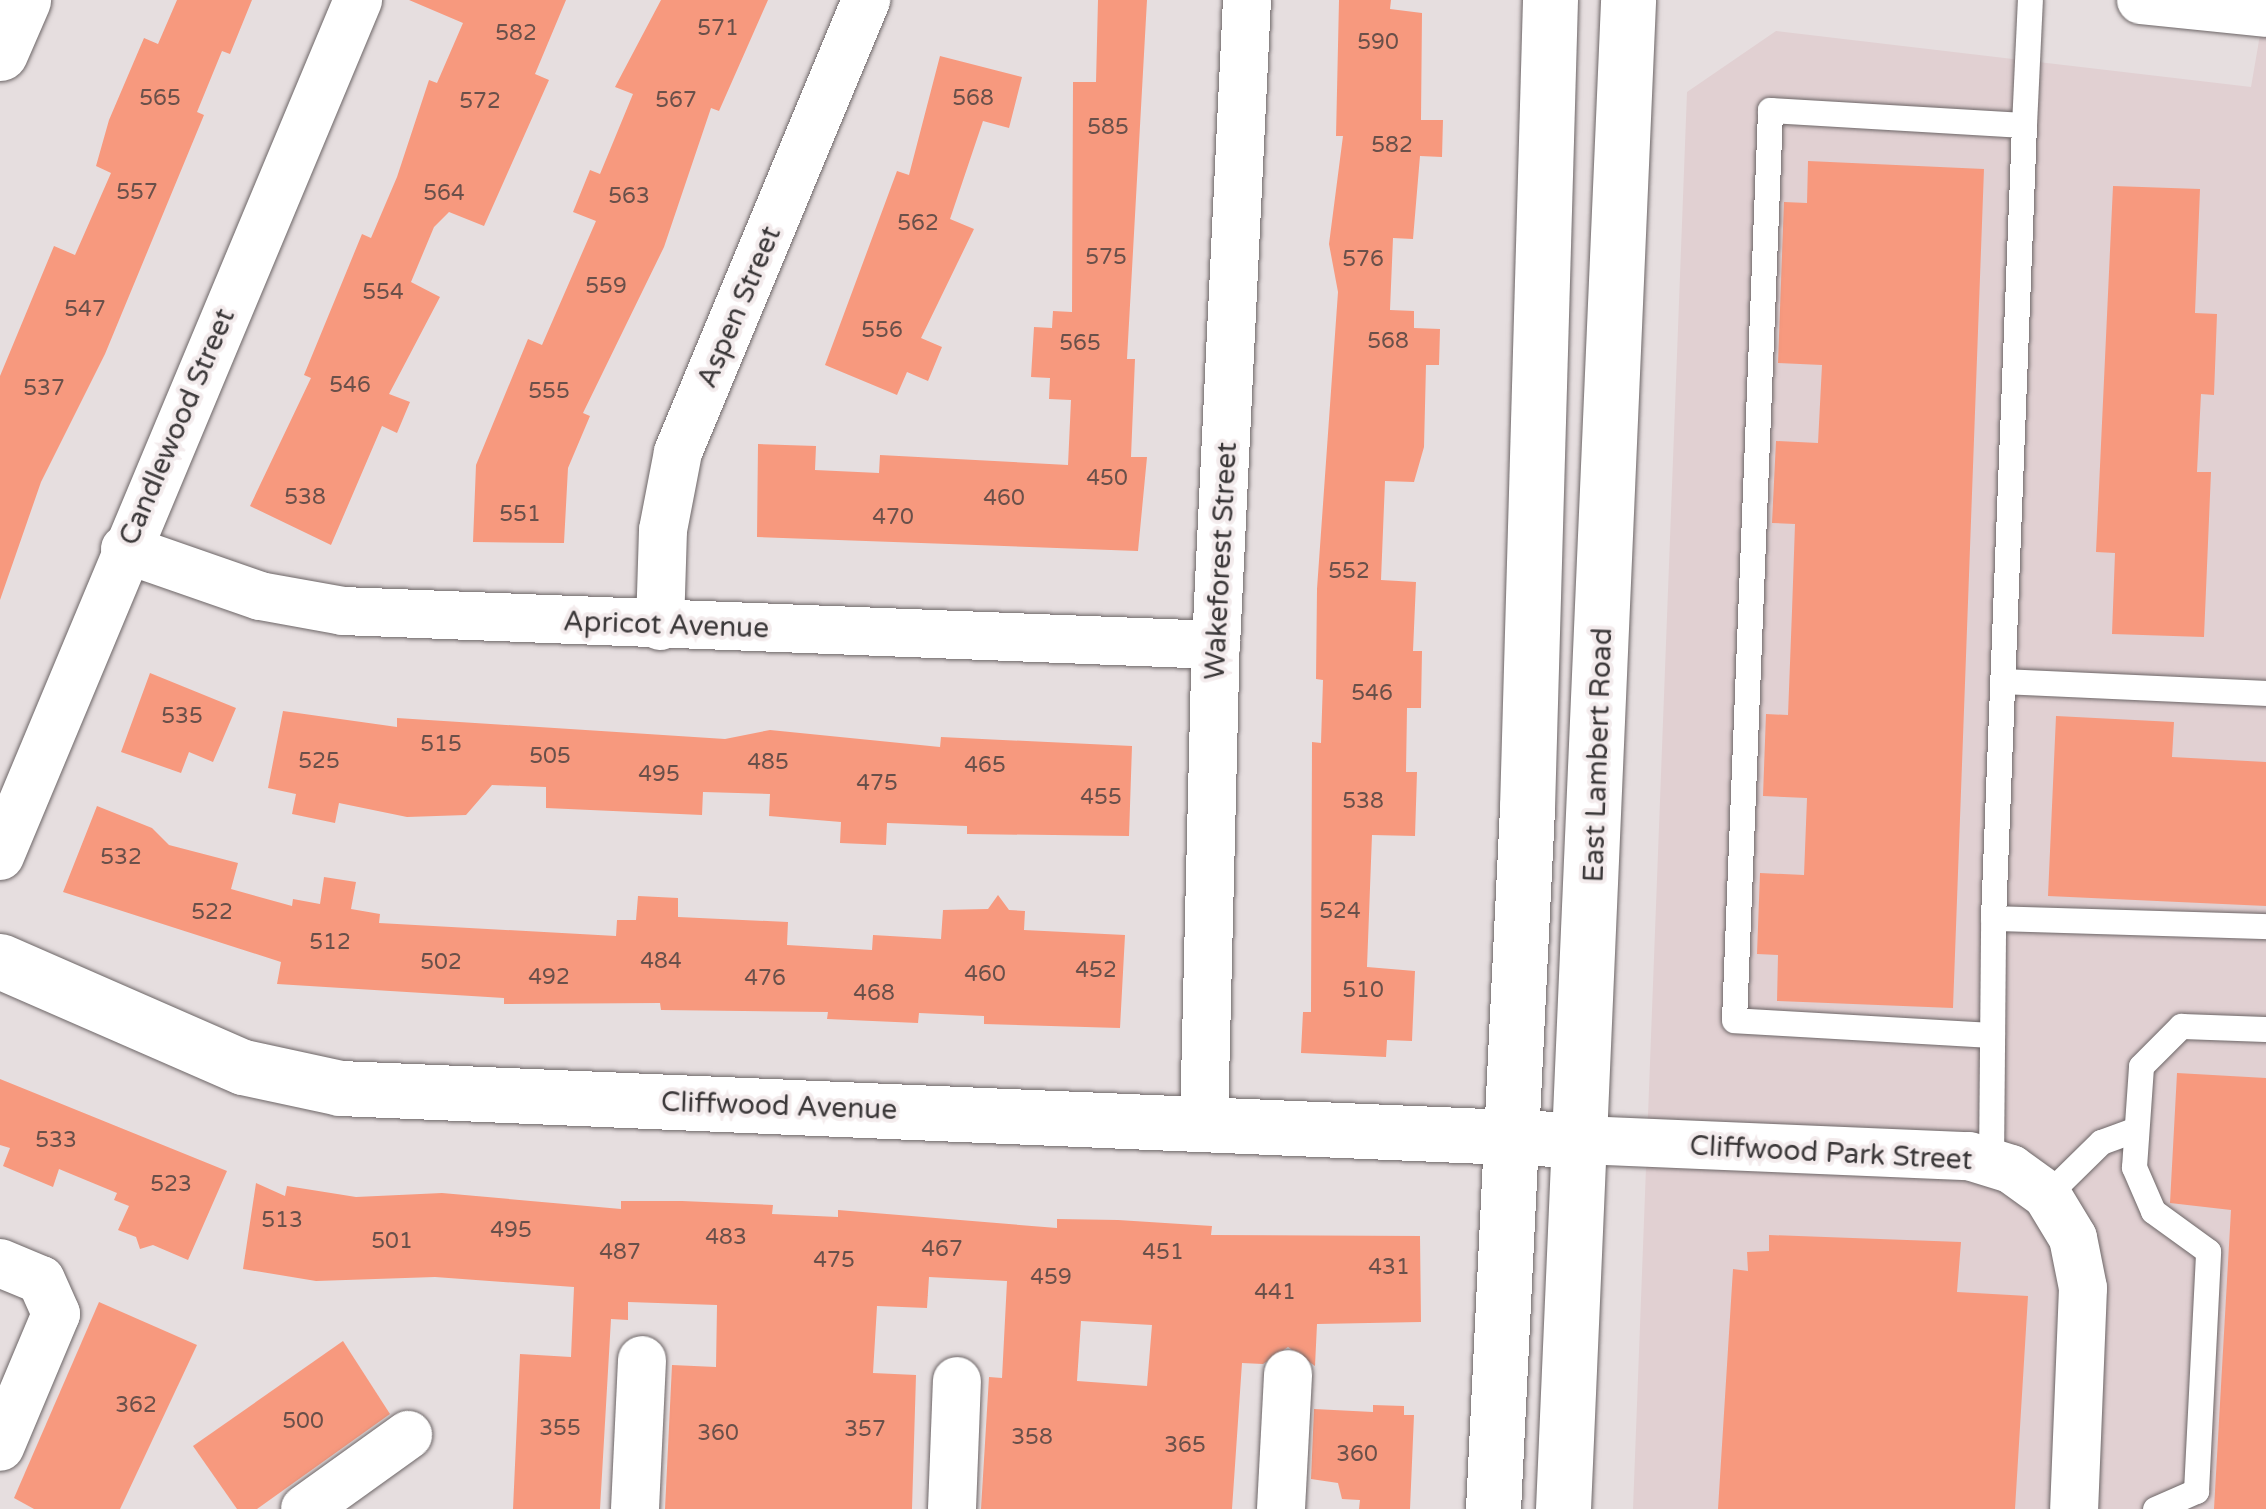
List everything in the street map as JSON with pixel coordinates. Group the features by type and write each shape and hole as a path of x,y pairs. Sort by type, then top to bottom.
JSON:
{"main road":[{"path":"0,53 23,0"},
{"path":"1494,1509 1527,808 1550,0"},
{"name":"East Lambert Road","path":"1564,1509 1628,0"},
{"name":"Cliffwood Avenue","path":"0,961 244,1067 340,1088 1582,1140"}],"street":[{"name":"Candlewood Street","path":"0,856 125,549 358,0"},
{"name":"Aspen Street","path":"660,626 663,530 678,452 866,0"},
{"name":"Wakeforest Street","path":"1204,1122 1216,645 1247,0"},
{"path":"2141,0 2266,13"},
{"name":"Apricot Avenue","path":"125,549 260,596 343,611 1216,645"},
{"name":"Cliffwood Park Street","path":"1582,1140 1991,1164 2047,1195 2073,1238 2083,1288 2074,1509"},
{"path":"0,1263 41,1280 56,1314 0,1447"},
{"path":"635,1509 642,1360"},
{"path":"1281,1509 1288,1374"},
{"path":"952,1509 957,1380"},
{"path":"304,1509 408,1435"}],"lane":[{"path":"1991,1164 1993,918 2030,0"},
{"path":"1992,1035 1734,1020 1770,110 2024,125"},
{"path":"2002,681 2266,693"},
{"path":"1993,918 2266,926"},
{"path":"2155,1509 2196,1492 2208,1252 2153,1211 2134,1168 2141,1066 2181,1026 2266,1028"},
{"path":"2047,1195 2100,1142 2136,1129"}],"shaded area":[{"path":"2266,0 2266,1509 1633,1509 1687,92 1776,31 2251,87"}],"building":[{"path":"177,0 252,0 230,54 222,51 197,112 204,115 105,354 41,482 0,600 0,376 54,246 75,255 111,173 96,166 109,120 144,38 158,44"},
{"path":"409,0 566,0 535,74 549,80 484,226 449,212 434,227 411,282 440,297 389,394 410,402 397,433 382,426 331,545 250,506 311,378 304,375 362,234 371,238 397,177 429,80 437,83 463,23"},
{"path":"661,0 768,0 719,111 711,108 664,247 583,413 590,416 568,468 564,543 473,542 476,465 528,339 542,345 596,221 573,212 590,170 600,174 633,94 615,87"},
{"path":"1098,0 1147,0 1127,359 1135,359 1131,457 1147,457 1138,551 757,537 758,444 816,446 815,470 879,473 880,455 1068,465 1071,400 1049,399 1050,378 1031,377 1034,327 1052,328 1053,311 1072,312 1073,82 1096,82"},
{"path":"1339,0 1391,0 1390,9 1422,13 1421,120 1443,120 1442,157 1420,156 1413,239 1393,238 1390,310 1414,311 1414,328 1440,329 1439,365 1426,365 1424,447 1414,482 1385,481 1381,580 1416,582 1413,651 1422,651 1421,708 1407,708 1406,772 1417,772 1415,836 1372,835 1367,967 1415,971 1412,1041 1387,1040 1386,1057 1301,1053 1303,1012 1311,1012 1312,742 1321,743 1323,680 1316,679 1317,589 1338,292 1329,244 1343,136 1336,136"},
{"path":"940,56 1022,77 1009,128 983,121 950,219 974,229 921,338 942,347 928,381 907,372 897,395 825,365 897,171 909,175"},
{"path":"1808,161 1984,169 1953,1008 1777,1001 1778,955 1757,954 1760,873 1804,875 1807,798 1763,796 1766,714 1788,715 1792,611 1795,524 1772,523 1776,441 1818,443 1822,365 1778,363 1784,202 1807,203"},
{"path":"2113,186 2200,189 2195,313 2217,314 2214,395 2201,394 2197,472 2211,472 2204,637 2112,634 2115,553 2096,552"},
{"path":"150,673 236,708 213,762 189,752 181,773 121,752"},
{"path":"283,711 397,727 397,718 725,739 770,730 940,747 941,737 1132,746 1129,836 967,834 967,826 887,823 886,845 840,843 841,822 769,816 770,794 703,792 702,815 546,808 546,787 492,785 466,815 407,817 339,803 335,823 292,814 296,794 268,788"},
{"path":"2056,716 2174,722 2172,757 2266,762 2266,906 2048,896"},
{"path":"97,806 152,828 169,845 238,863 231,889 292,906 293,899 320,904 324,877 356,882 351,909 380,914 379,923 616,936 617,920 636,920 638,896 678,898 678,917 788,922 787,945 872,950 873,935 941,939 943,910 988,909 998,895 1009,910 1025,911 1024,930 1125,935 1120,1028 984,1024 984,1016 919,1013 918,1023 827,1019 828,1012 661,1010 660,1003 504,1004 504,998 277,984 281,962 63,892"},
{"path":"2177,1073 2266,1078 2266,1509 2214,1509 2231,1210 2170,1203"},
{"path":"0,1079 227,1171 188,1260 153,1245 140,1249 136,1237 118,1230 129,1206 114,1200 117,1193 59,1169 53,1187 3,1166 10,1148 0,1145"},
{"path":"256,1183 285,1196 287,1186 356,1197 442,1193 621,1209 621,1201 773,1205 772,1214 838,1217 838,1210 1057,1228 1057,1219 1118,1220 1212,1226 1211,1235 1420,1236 1421,1322 1317,1324 1315,1366 1288,1347 1263,1364 1242,1363 1232,1509 981,1509 989,1377 1002,1378 1007,1281 929,1277 927,1308 877,1306 873,1373 916,1375 912,1509 665,1509 672,1365 716,1367 717,1305 628,1302 628,1320 611,1319 600,1509 513,1509 520,1354 571,1357 574,1287 435,1277 316,1281 243,1269","holes":["1081,1321 1152,1325 1147,1386 1077,1381"]},
{"path":"1769,1235 1961,1242 1957,1292 2028,1296 2015,1509 1718,1509 1733,1269 1748,1271 1747,1252 1769,1251"},
{"path":"99,1302 197,1345 120,1509 34,1509 14,1498"},
{"path":"343,1341 390,1414 257,1509 237,1509 193,1446"},
{"path":"1373,1405 1404,1406 1404,1415 1414,1415 1410,1509 1359,1509 1360,1500 1342,1499 1338,1483 1311,1479 1314,1409 1373,1412"}]}
